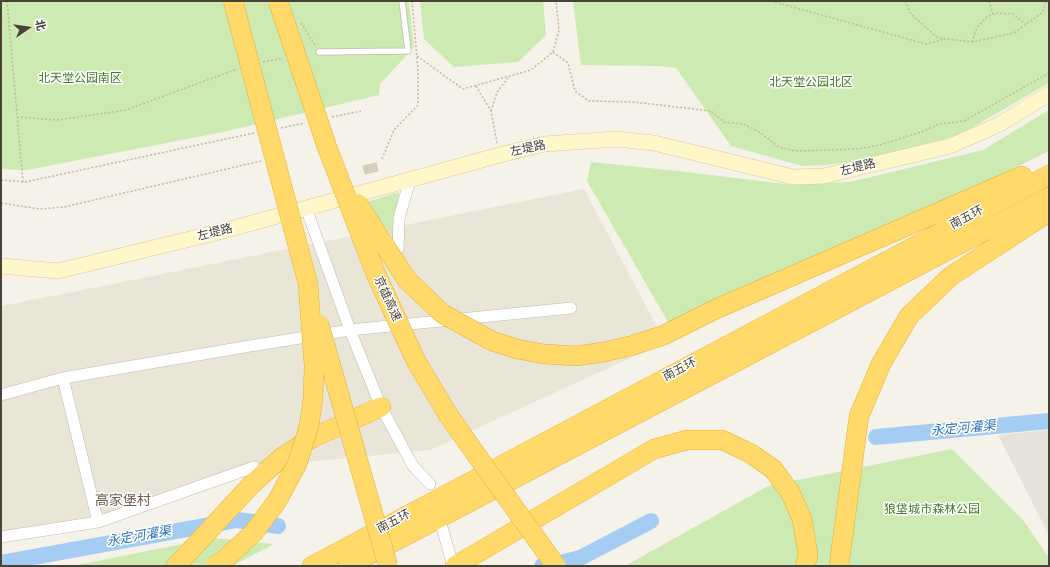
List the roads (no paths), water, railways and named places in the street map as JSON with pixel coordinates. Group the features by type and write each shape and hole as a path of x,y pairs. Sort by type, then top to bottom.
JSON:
{"highway":[{"path":"233,1 308,284 388,566"},
{"name":"京雄高速","path":"278,1 327,147 375,272 416,361 447,413 556,566"},
{"path":"327,147 361,210 407,280 443,314 492,341 517,349 544,354 576,356 634,346 664,335 716,309 1049,164"},
{"name":"南五环","path":"312,566 1049,175"},
{"name":"南五环","path":"348,566 1049,197"},
{"path":"839,566 859,416 881,364 909,316 951,276 1049,212"},
{"path":"215,566 224,560 254,532 277,501 296,464 309,426 313,399 314,366 308,284"},
{"path":"176,566 252,484 281,458 312,438 381,407"},
{"path":"454,566 654,449 687,440 722,440 750,453 773,468 790,492 802,519 808,555 805,566"}],"main road":[{"name":"左堤路","path":"1,266 58,271 223,231 545,144 616,139 654,143 793,177 824,176 950,146 998,125 1049,94"}],"street":[{"path":"340,199 371,223 398,249 399,218 410,180"},
{"path":"306,208 350,330 381,407 413,466 430,484"},
{"path":"1,395 63,378 350,330 571,308"},
{"path":"63,378 98,522"},
{"path":"1,537 98,522 254,467"},
{"path":"442,527 454,566"}],"lane":[{"path":"319,52 408,51 402,1"}],"waterway":[{"name":"永定河灌渠","path":"876,437 1049,421"},
{"name":"永定河灌渠","path":"1,563 237,520 278,526"},
{"name":"永定河灌渠","path":"542,566 580,558 651,521"}],"district":[{"name":"高家堡村","path":"123,501"}],"park label":[{"name":"北天堂公园南区","path":"80,79"},
{"name":"北天堂公园北区","path":"811,83"},
{"name":"狼垡城市森林公园","path":"932,510"}]}
